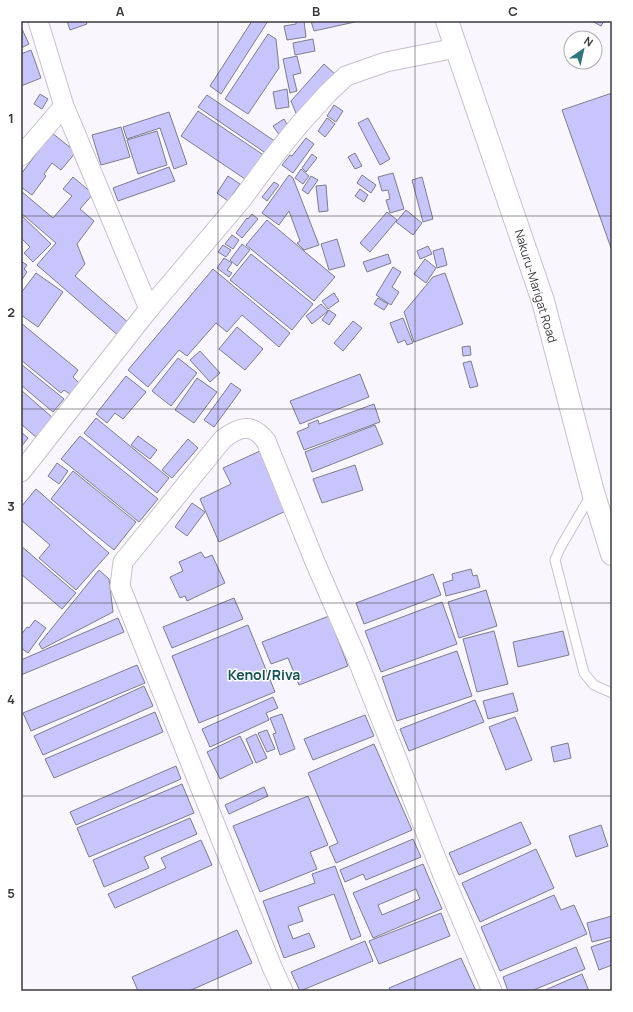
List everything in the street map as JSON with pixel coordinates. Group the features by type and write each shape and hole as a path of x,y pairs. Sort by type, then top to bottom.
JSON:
{"main road":[{"name":"Nakuru-Marigat Road","path":"447,21 543,301 593,492 612,554"}],"street":[{"path":"38,21 64,106 149,309"},
{"path":"21,472 149,309 242,199 299,125 328,93 346,76 386,62 456,48"},
{"path":"21,156 64,106"},
{"path":"283,991 198,786 120,586 123,562 223,439 239,429 252,429 259,433 266,441 315,562 356,656 442,874 492,991"}],"lane":[{"path":"593,492 560,548 555,560 584,673 594,685 612,693"}],"building":[{"path":"67,21 86,21 87,24 70,30"},
{"path":"252,21 268,21 221,94 210,86"},
{"path":"296,21 304,21 306,37 287,40 284,26 296,24"},
{"path":"311,21 354,21 355,22 314,31"},
{"path":"592,21 604,21 601,26"},
{"path":"22,29 29,44 21,48 21,30"},
{"path":"268,34 276,39 279,68 248,114 225,99"},
{"path":"313,39 315,51 295,55 293,43"},
{"path":"31,50 41,78 21,86 21,54"},
{"path":"297,56 301,73 293,75 297,91 290,93 283,59"},
{"path":"324,64 336,75 298,118 291,101"},
{"path":"287,89 289,107 276,109 273,92"},
{"path":"612,93 612,247 611,248 562,110"},
{"path":"40,94 48,99 42,109 34,104"},
{"path":"207,95 276,142 267,154 198,107"},
{"path":"334,105 343,111 336,122 327,116"},
{"path":"198,111 265,156 248,181 181,136"},
{"path":"169,112 187,164 174,169 160,128 127,139 123,127"},
{"path":"327,118 335,124 325,137 318,131"},
{"path":"368,118 390,159 380,165 358,123"},
{"path":"284,119 290,130 280,136 273,126"},
{"path":"121,127 130,157 101,165 92,135"},
{"path":"157,131 167,165 138,174 127,140"},
{"path":"52,133 76,152 61,170 52,163 44,174 46,176 32,195 21,187 21,174"},
{"path":"306,138 314,144 293,173 282,165 290,155 292,156"},
{"path":"355,153 362,166 355,169 348,157"},
{"path":"312,154 317,158 306,172 302,168"},
{"path":"169,167 175,181 118,201 113,188"},
{"path":"301,169 309,176 303,184 295,178"},
{"path":"393,173 404,209 390,213 386,200 390,199 388,190 382,191 378,177"},
{"path":"289,175 293,178 319,245 304,250 297,243 300,241 289,211 279,225 262,213"},
{"path":"362,175 376,185 371,193 357,183"},
{"path":"228,176 240,184 228,201 217,193"},
{"path":"311,176 318,180 308,194 302,190"},
{"path":"73,177 93,194 80,209 94,221 77,244 85,264 75,276 131,325 120,337 37,265 56,243 21,213 21,191 53,218 72,196 63,189"},
{"path":"422,177 433,219 423,222 412,180"},
{"path":"274,182 279,185 267,201 262,197"},
{"path":"326,185 328,211 319,212 316,186"},
{"path":"360,189 368,195 364,202 355,196"},
{"path":"406,210 422,223 413,235 396,222"},
{"path":"387,212 397,220 370,252 360,243"},
{"path":"252,214 258,219 242,238 236,233 247,218 248,219"},
{"path":"21,215 51,244 33,262 24,253 30,247 22,239 21,240"},
{"path":"267,220 335,277 314,301 246,245"},
{"path":"232,235 239,240 233,249 225,244"},
{"path":"337,239 345,266 329,270 321,244"},
{"path":"242,244 250,250 237,266 230,260"},
{"path":"223,245 231,250 226,257 218,252"},
{"path":"428,246 432,254 420,259 417,251"},
{"path":"443,248 447,265 437,268 433,251"},
{"path":"251,254 313,304 292,330 230,280"},
{"path":"388,254 391,263 367,272 363,262"},
{"path":"224,258 232,263 227,270 232,273 229,277 217,268"},
{"path":"425,259 436,268 426,283 414,274"},
{"path":"21,261 27,265 24,269 27,272 21,281"},
{"path":"393,267 401,272 392,287 399,292 391,305 376,295"},
{"path":"213,269 290,333 279,347 242,315 227,332 216,323 187,356 179,350 148,387 128,370"},
{"path":"36,273 63,292 38,327 21,315 21,293"},
{"path":"445,273 463,324 414,342 404,312 433,277"},
{"path":"334,293 339,301 328,309 322,301"},
{"path":"378,298 388,304 384,310 374,304"},
{"path":"321,304 328,311 312,324 306,316"},
{"path":"329,310 336,315 329,325 322,320"},
{"path":"403,318 413,343 407,345 405,340 398,343 390,323"},
{"path":"353,321 362,328 343,351 334,343"},
{"path":"21,323 78,370 73,377 79,383 70,394 64,390 61,393 21,360"},
{"path":"237,327 263,349 245,370 219,349"},
{"path":"470,346 471,355 463,356 462,347"},
{"path":"200,351 220,373 210,382 190,360"},
{"path":"178,358 197,373 171,406 152,391"},
{"path":"471,361 478,386 470,388 463,363"},
{"path":"21,364 64,399 53,412 21,385"},
{"path":"360,374 369,397 300,424 290,401"},
{"path":"126,376 146,392 123,419 115,413 107,423 96,414"},
{"path":"197,378 217,392 194,423 175,410"},
{"path":"231,383 241,390 214,427 204,420"},
{"path":"21,390 53,418 37,438 21,424"},
{"path":"374,404 380,422 304,450 297,432 309,427 308,424 318,420 319,424"},
{"path":"96,418 169,478 157,493 84,433"},
{"path":"375,425 383,444 312,472 305,452"},
{"path":"21,432 28,438 21,447"},
{"path":"80,436 158,499 139,522 61,459"},
{"path":"138,436 157,450 150,459 131,445"},
{"path":"188,439 198,448 172,478 162,470"},
{"path":"260,451 288,510 219,542 200,499 231,484 223,468"},
{"path":"57,463 68,471 59,484 48,476"},
{"path":"355,465 363,490 322,503 313,479"},
{"path":"73,471 136,522 114,550 51,499"},
{"path":"36,489 109,553 76,590 39,558 50,545 21,520 21,507"},
{"path":"192,503 205,512 187,536 175,527"},
{"path":"21,546 76,593 62,609 21,574"},
{"path":"201,552 205,558 212,555 225,583 187,601 185,596 180,598 170,577 183,571 179,562"},
{"path":"471,569 473,576 477,575 480,587 446,596 443,583 453,580 452,574"},
{"path":"99,570 109,579 113,612 42,649 39,644"},
{"path":"433,574 441,595 364,624 356,603"},
{"path":"486,590 497,626 459,638 448,602"},
{"path":"234,598 243,619 172,648 163,627"},
{"path":"442,602 457,644 381,672 365,631"},
{"path":"329,616 348,666 299,685 288,658 271,664 262,642"},
{"path":"118,618 124,632 21,675 21,660"},
{"path":"35,620 46,628 28,653 21,648 21,635"},
{"path":"248,625 275,692 199,723 172,656"},
{"path":"494,631 508,684 477,692 463,639"},
{"path":"563,631 569,655 518,667 513,642"},
{"path":"457,651 472,696 397,721 382,677"},
{"path":"137,665 145,683 31,731 23,713"},
{"path":"144,686 153,706 43,755 34,736"},
{"path":"513,693 518,711 488,719 483,701"},
{"path":"273,697 278,708 266,713 269,720 210,747 202,729"},
{"path":"475,700 484,722 409,751 400,729"},
{"path":"155,712 163,732 54,778 45,759"},
{"path":"282,714 295,749 280,755 273,734 276,733 270,718"},
{"path":"365,715 374,736 313,760 304,739"},
{"path":"515,717 532,760 506,770 489,727"},
{"path":"267,730 275,749 267,752 258,733"},
{"path":"256,734 267,758 256,763 246,739"},
{"path":"240,736 253,763 220,779 207,752"},
{"path":"568,743 571,758 554,762 551,747"},
{"path":"374,744 412,830 336,863 329,847 338,843 308,773"},
{"path":"176,766 181,779 76,825 70,812"},
{"path":"182,784 194,813 89,857 77,828"},
{"path":"264,787 268,796 229,814 225,805"},
{"path":"308,796 328,845 310,852 317,869 260,892 233,826"},
{"path":"190,818 197,834 144,857 149,868 104,887 93,860"},
{"path":"521,822 531,844 459,875 449,853"},
{"path":"601,825 608,846 576,857 569,836"},
{"path":"413,839 421,857 366,880 363,874 345,882 340,870"},
{"path":"201,840 212,865 115,908 108,894 166,868 161,858"},
{"path":"536,849 554,888 480,922 462,883"},
{"path":"423,864 442,909 373,938 353,893","holes":["416,889 420,899 382,915 378,905"]},
{"path":"335,866 361,936 351,940 334,894 298,907 303,921 288,926 293,939 309,933 315,947 284,958 263,901 315,883 312,874"},
{"path":"554,895 561,910 574,905 587,934 500,971 481,927"},
{"path":"441,913 450,936 379,964 369,941"},
{"path":"612,916 612,937 592,942 587,923"},
{"path":"237,930 252,963 189,991 138,991 132,977"},
{"path":"612,940 612,965 599,970 591,947"},
{"path":"365,941 373,961 300,991 291,972"},
{"path":"576,947 585,969 531,991 508,991 503,977"},
{"path":"461,958 476,991 391,991 389,988"},
{"path":"582,974 589,991 543,991"}],"district":[{"name":"Kenol/Riva","path":"264,674"}]}
